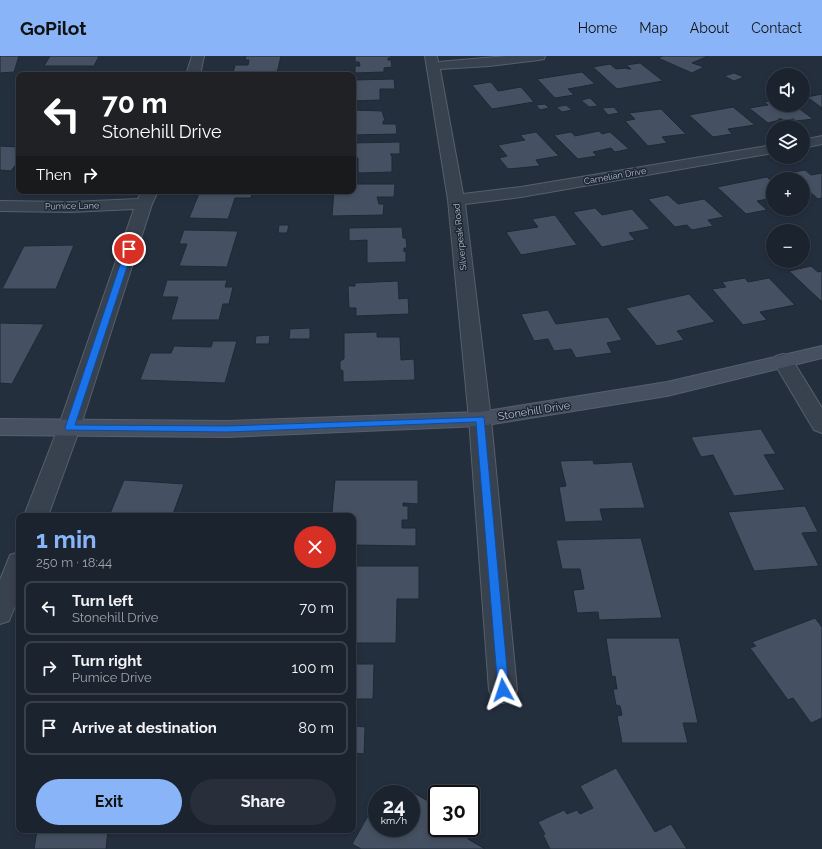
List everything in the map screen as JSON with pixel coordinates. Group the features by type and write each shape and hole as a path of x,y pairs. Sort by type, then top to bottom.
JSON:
{"street":[{"path":"194,72 198,56"},
{"path":"432,61 489,62 539,56"},
{"name":"Silverpeak Road","path":"432,61 456,200 480,419 503,690"},
{"path":"810,143 822,140"},
{"name":"Carnelian Drive","path":"456,200 521,192 766,150"},
{"path":"37,513 69,428 147,198"},
{"name":"Pumice Lane","path":"0,206 71,207 147,198"},
{"name":"Stonehill Drive","path":"0,427 228,429 480,419 667,389 822,352"},
{"path":"783,361 822,425"},
{"path":"0,613 16,570"}],"building":[{"path":"0,56 19,56 14,72 0,73"},
{"path":"50,56 99,56 94,66 44,66"},
{"path":"246,56 281,56 277,72 233,72 235,65 248,65 249,60 245,60"},
{"path":"355,56 391,56 388,60 391,60 392,67 384,68 384,72 356,73 355,66 360,66 359,62 355,62"},
{"path":"663,56 708,56 692,63 704,67 692,73 658,58"},
{"path":"640,63 663,81 617,89 593,67 610,64 616,69 631,69 626,65"},
{"path":"582,72 595,84 568,89 574,95 555,98 537,79"},
{"path":"734,73 744,77 734,81 724,76"},
{"path":"394,79 395,89 380,89 380,100 356,101 356,80"},
{"path":"491,82 498,91 521,87 534,102 492,109 472,85"},
{"path":"822,94 822,108 810,99 810,96"},
{"path":"590,98 598,106 589,107 581,100"},
{"path":"545,104 549,108 540,110 536,105"},
{"path":"566,105 572,110 562,112 556,107"},
{"path":"766,105 766,112 804,112 813,119 778,119 780,120 766,120 766,121 749,108"},
{"path":"614,107 619,113 608,115 602,108"},
{"path":"733,107 755,125 728,129 732,134 713,137 689,115"},
{"path":"661,109 686,134 662,137 667,143 648,146 625,121 635,119 629,113"},
{"path":"356,110 382,111 385,121 383,121 383,124 396,124 397,134 356,135"},
{"path":"599,131 602,134 610,132 629,149 615,152 611,148 593,152 597,156 578,159 554,135 571,132 575,136"},
{"path":"536,132 559,156 536,160 540,166 508,169 499,158 507,156 498,145 525,140 520,135"},
{"path":"400,142 400,154 390,154 392,156 392,172 358,173 356,143"},
{"path":"0,146 16,147 16,164 11,171 0,170"},
{"path":"805,170 807,172 794,172"},
{"path":"822,173 822,198 818,199 810,192 810,174"},
{"path":"766,177 766,199 757,201 766,210 746,214 717,187"},
{"path":"356,184 395,184 394,197 377,197 379,204 384,204 383,215 332,216 334,194 356,194"},
{"path":"199,194 252,194 251,198 235,198 228,219 189,218"},
{"path":"668,195 678,204 704,199 724,217 708,220 713,226 692,230 687,225 675,227 648,199"},
{"path":"595,208 602,215 632,209 650,229 629,233 635,240 602,247 573,212"},
{"path":"555,215 577,245 521,255 506,232 538,227 532,219"},
{"path":"279,225 289,225 287,233 278,233"},
{"path":"402,227 403,238 406,238 407,248 404,248 404,252 406,251 406,262 367,263 367,240 349,241 349,228"},
{"path":"184,230 238,231 227,267 179,266 187,244 179,244"},
{"path":"74,245 56,289 2,289 24,246"},
{"path":"810,266 818,272 822,271 822,302 789,271 810,268"},
{"path":"745,278 748,282 769,278 795,305 760,312 767,320 743,325 712,289 726,287 722,282"},
{"path":"167,280 227,280 225,287 233,287 229,304 223,304 219,320 171,320 178,297 162,297"},
{"path":"398,281 399,299 408,298 409,314 356,316 356,308 349,308 348,286 355,286 355,283"},
{"path":"689,294 715,322 677,331 684,340 657,346 626,308"},
{"path":"548,310 556,324 608,317 622,340 607,343 612,353 576,358 571,349 554,351 548,339 534,341 521,314"},
{"path":"0,323 44,324 12,384 0,383"},
{"path":"310,328 310,339 289,339 290,329"},
{"path":"377,332 377,337 400,337 401,360 414,359 415,380 343,382 343,371 340,369 340,361 344,359 344,333"},
{"path":"270,335 269,344 255,344 256,336"},
{"path":"213,341 237,341 225,383 140,380 150,353 171,353 174,346 211,347"},
{"path":"761,429 776,454 764,455 785,490 734,496 713,455 701,457 691,437"},
{"path":"593,460 594,464 632,462 645,508 600,509 603,521 565,522 559,487 566,486 560,461"},
{"path":"124,480 184,484 173,513 110,513"},
{"path":"335,480 418,480 418,504 403,503 403,506 408,506 408,520 402,520 402,528 416,528 416,546 356,545 356,513 332,513"},
{"path":"805,506 818,532 802,533 819,566 754,571 728,512"},
{"path":"641,538 662,618 599,620 598,612 577,613 573,590 584,589 580,569 562,569 556,540"},
{"path":"356,566 419,566 419,599 397,599 396,643 356,643"},
{"path":"815,618 822,627 822,718 811,723 793,698 788,700 750,648 756,646 752,642"},
{"path":"606,638 679,638 698,723 683,723 688,743 622,743 617,716 622,715 620,706 616,705 613,689 617,689 615,676 612,677"},
{"path":"356,664 374,664 373,699 356,699"},
{"path":"356,726 365,727 364,754 356,753"},
{"path":"616,768 655,832 671,824 687,849 550,849 543,835 545,834 538,822 564,810 567,814 577,810 580,814 593,808 580,786"},
{"path":"420,796 428,801 428,837 469,837 468,839 485,849 361,849 352,844 368,816 368,837 420,837"},
{"path":"37,833 108,833 106,849 34,849"}],"route":[{"path":"129,249 69,428 228,429 480,419 503,690"}]}
